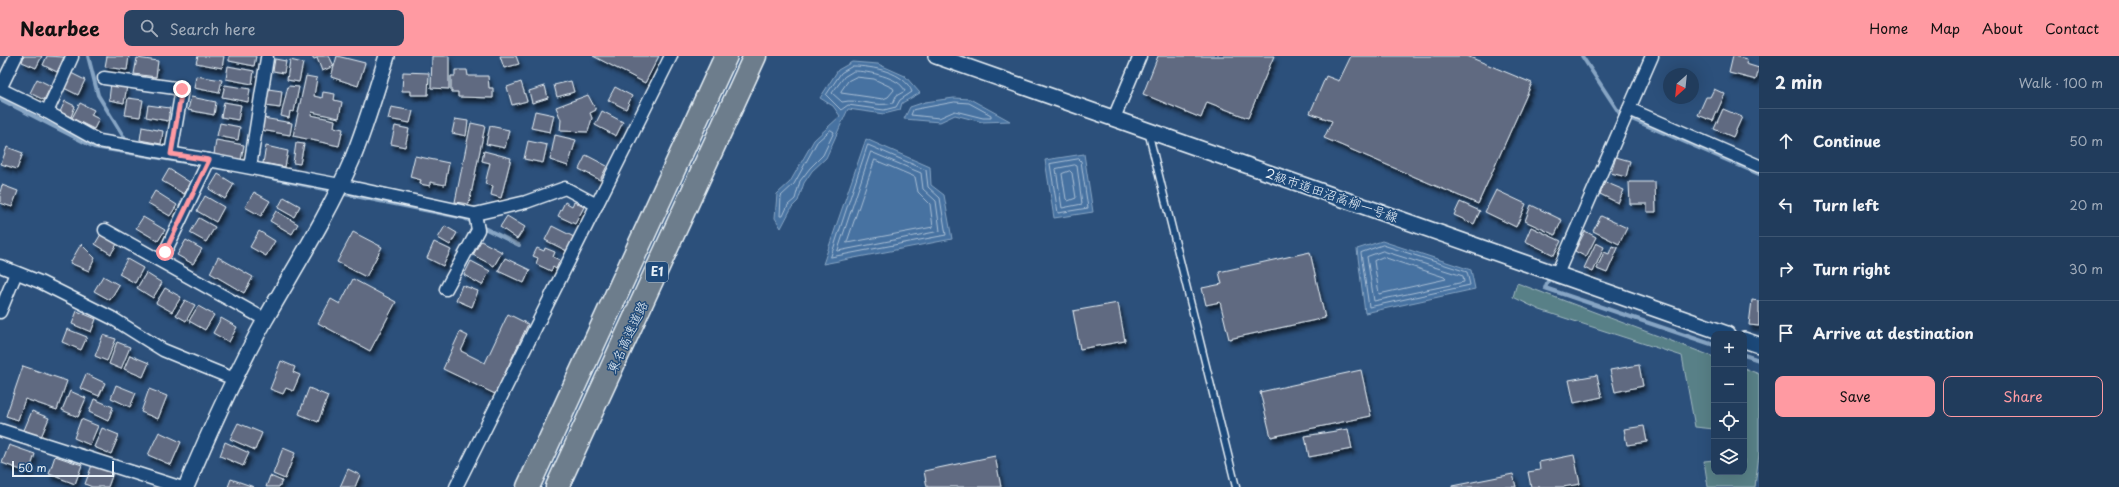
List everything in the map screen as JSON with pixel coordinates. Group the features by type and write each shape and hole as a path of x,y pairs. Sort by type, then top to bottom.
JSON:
{"highway":[{"name":"東名高速道路","path":"528,487 726,56"},
{"name":"東名高速道路","path":"557,487 755,56"}],"street":[{"path":"16,56 0,89 47,112 99,141 340,185 475,214 526,202 565,188 597,205"},
{"path":"186,487 234,379 297,267 352,160 387,56"},
{"path":"456,487 671,56"},
{"name":"2級市道田沼高柳一号線","path":"936,56 1718,331"},
{"path":"1114,118 1140,56"},
{"path":"1557,274 1652,56"},
{"path":"47,112 72,57"},
{"path":"250,168 267,58"},
{"path":"104,78 182,89 171,154"},
{"path":"1629,109 1759,166"},
{"path":"165,252 209,160"},
{"path":"446,289 478,230 475,214"},
{"path":"105,230 266,320"},
{"path":"0,266 40,282 112,318 163,350 234,379"},
{"path":"0,312 16,273"},
{"path":"1747,341 1759,345"},
{"path":"0,430 179,487"}],"lane":[{"path":"1148,130 1236,487"}],"green space":[{"path":"1517,283 1711,356 1711,429 1695,427 1682,356 1540,310 1513,297"},
{"path":"1747,369 1759,374 1759,454 1755,487 1708,487 1704,461 1711,460 1711,475 1747,475"}],"water":[{"path":"852,62 878,64 905,76 920,93 902,103 900,110 884,114 848,109 826,158 812,171 804,183 798,201 792,207 781,228 775,218 777,194 790,182 814,140 840,116 833,106 820,98 838,70"},
{"path":"954,98 970,99 1010,121 982,122 955,115 940,122 904,119 910,107 925,102"},
{"path":"866,139 930,167 931,185 944,195 952,239 823,264"},
{"path":"1084,154 1093,212 1054,218 1045,160"},
{"path":"1382,241 1471,270 1475,289 1365,313 1357,249"}],"building":[{"path":"24,56 42,56 36,68 22,62"},
{"path":"47,56 64,57 57,72 43,65"},
{"path":"107,56 129,56 127,70 105,67"},
{"path":"198,56 224,56 222,68 196,63"},
{"path":"229,56 256,56 254,66 229,61"},
{"path":"312,56 329,56 334,66 322,71 317,58 314,59"},
{"path":"337,56 365,63 358,86 331,77"},
{"path":"432,56 449,56 449,89 431,88"},
{"path":"500,56 516,56 519,64 504,68"},
{"path":"593,56 659,56 645,83"},
{"path":"1158,56 1274,56 1248,118 1207,102 1201,118 1143,94"},
{"path":"1351,56 1467,56 1532,83 1478,204 1324,138 1332,121 1310,113 1326,76 1339,81"},
{"path":"1733,56 1747,59 1746,64 1759,68 1756,80 1729,73"},
{"path":"137,58 158,61 156,77 134,74"},
{"path":"275,59 286,61 284,73 273,71"},
{"path":"290,60 303,63 299,82 287,80"},
{"path":"228,66 254,71 252,84 226,79"},
{"path":"455,70 467,70 468,76 488,76 489,88 493,88 493,98 458,97 458,92 451,92 451,76 455,76"},
{"path":"403,72 429,73 428,95 411,95 411,91 402,91"},
{"path":"71,73 85,80 78,95 64,88"},
{"path":"196,76 222,80 219,93 194,88"},
{"path":"306,76 317,78 314,96 322,98 323,92 335,94 334,100 342,102 339,118 312,112 311,115 335,120 334,127 343,129 339,146 293,136"},
{"path":"37,79 51,86 44,100 30,93"},
{"path":"571,81 574,92 557,97 554,85"},
{"path":"521,82 527,101 512,105 507,87"},
{"path":"111,83 127,86 124,103 109,100"},
{"path":"225,85 250,89 248,102 222,97"},
{"path":"288,86 299,87 294,112 290,111 289,118 281,116"},
{"path":"545,86 548,98 532,103 529,91"},
{"path":"615,87 632,96 626,109 608,100"},
{"path":"268,89 282,91 280,108 265,106"},
{"path":"1714,89 1725,94 1713,121 1698,115 1706,97 1710,97"},
{"path":"588,95 596,110 590,113 592,118 588,132 560,131 561,120 556,107"},
{"path":"191,97 216,102 214,115 188,110"},
{"path":"128,98 143,100 140,117 125,115"},
{"path":"65,101 75,106 71,117 60,112"},
{"path":"224,102 241,105 238,120 221,117"},
{"path":"80,103 94,110 91,115 99,119 94,129 72,118"},
{"path":"148,105 170,108 168,121 146,117"},
{"path":"391,107 413,111 410,123 388,119"},
{"path":"1723,109 1742,117 1733,137 1714,129"},
{"path":"535,111 554,115 550,132 531,128"},
{"path":"602,111 623,122 616,136 595,125"},
{"path":"263,118 292,123 290,135 261,130"},
{"path":"455,119 468,121 466,136 452,133"},
{"path":"220,123 240,127 238,140 217,136"},
{"path":"471,123 485,126 469,204 455,202"},
{"path":"395,126 409,129 405,147 391,144"},
{"path":"490,126 509,130 505,148 486,144"},
{"path":"142,127 163,131 161,144 140,140"},
{"path":"555,135 576,140 568,166 550,160"},
{"path":"216,140 244,145 241,160 214,155"},
{"path":"528,141 547,145 543,163 524,159"},
{"path":"296,143 304,144 300,164 293,163"},
{"path":"266,146 288,151 285,167 263,163"},
{"path":"7,147 23,153 17,169 1,164"},
{"path":"484,151 511,158 501,198 491,195 493,186 485,184 490,163 482,161"},
{"path":"586,155 607,166 600,180 579,169"},
{"path":"415,156 449,163 445,185 430,182 430,186 420,184 421,180 410,177"},
{"path":"1616,157 1630,161 1626,177 1611,173"},
{"path":"169,169 191,183 184,194 162,181"},
{"path":"218,174 234,184 225,199 209,189"},
{"path":"1605,182 1624,190 1618,203 1600,194"},
{"path":"1629,182 1655,182 1656,212 1647,212 1647,204 1630,204"},
{"path":"2,185 18,191 12,207 0,203 0,192"},
{"path":"1496,190 1526,204 1516,227 1485,212"},
{"path":"155,191 177,205 170,216 148,203"},
{"path":"254,192 270,201 261,216 245,207"},
{"path":"205,196 224,207 216,222 197,211"},
{"path":"284,197 300,206 294,217 278,208"},
{"path":"565,202 572,206 574,202 584,207 575,224 558,216"},
{"path":"1460,202 1480,211 1474,224 1454,215"},
{"path":"1531,205 1562,220 1555,235 1525,221"},
{"path":"276,211 298,224 292,234 270,221"},
{"path":"507,216 525,227 517,239 500,227"},
{"path":"1601,216 1627,228 1619,244 1593,231"},
{"path":"143,217 165,230 158,241 136,228"},
{"path":"199,218 215,227 206,242 190,233"},
{"path":"445,226 457,233 450,245 438,238"},
{"path":"552,226 574,237 567,251 545,240"},
{"path":"1531,227 1561,241 1554,255 1525,241"},
{"path":"259,231 275,241 266,256 250,247"},
{"path":"1585,231 1596,237 1586,257 1575,251"},
{"path":"353,232 382,247 366,277 337,262"},
{"path":"101,234 117,244 111,254 95,244"},
{"path":"186,240 202,249 193,264 177,255"},
{"path":"481,241 502,252 494,266 473,255"},
{"path":"434,242 451,250 443,266 427,258"},
{"path":"1596,243 1604,247 1593,272 1584,268"},
{"path":"81,244 95,258 89,271 70,263"},
{"path":"1612,246 1618,248 1607,273 1597,269 1604,252 1609,254"},
{"path":"537,248 544,251 545,248 555,252 553,257 560,260 556,269 553,267 551,271 536,264 538,258 533,256"},
{"path":"1310,252 1325,318 1229,339 1220,302 1206,305 1202,288 1222,284 1219,272"},
{"path":"218,257 253,277 244,293 210,273"},
{"path":"505,258 530,270 524,283 498,271"},
{"path":"127,259 143,268 135,283 119,274"},
{"path":"471,261 490,271 482,285 464,275"},
{"path":"146,273 162,283 153,298 137,288"},
{"path":"103,276 119,285 110,300 94,291"},
{"path":"353,279 396,302 370,351 318,323 331,299 340,304"},
{"path":"462,285 478,291 472,307 456,300"},
{"path":"165,288 181,297 172,312 156,303"},
{"path":"185,300 195,305 186,321 176,315"},
{"path":"1752,300 1759,301 1759,326 1749,325"},
{"path":"1118,303 1125,341 1080,349 1073,311"},
{"path":"198,306 214,315 205,330 189,321"},
{"path":"77,311 96,319 91,332 72,324"},
{"path":"508,314 528,324 495,394 443,369 460,332 468,336 461,351 485,363"},
{"path":"221,318 237,327 229,342 213,333"},
{"path":"67,329 87,337 81,350 62,342"},
{"path":"103,335 116,339 107,361 95,356"},
{"path":"117,342 130,347 121,369 109,364"},
{"path":"130,355 149,363 143,377 124,369"},
{"path":"281,361 295,367 293,372 300,375 293,391 286,388 283,394 270,389"},
{"path":"1639,365 1643,386 1615,392 1610,370"},
{"path":"23,366 67,381 57,410 25,399 18,420 6,416"},
{"path":"1361,370 1371,416 1271,437 1260,392"},
{"path":"86,374 105,383 99,396 80,388"},
{"path":"1597,375 1602,397 1574,403 1569,380"},
{"path":"116,385 136,393 130,407 111,398"},
{"path":"309,388 328,396 318,422 299,414"},
{"path":"149,389 167,396 158,419 141,412"},
{"path":"70,391 86,398 78,417 62,410"},
{"path":"94,399 113,407 108,421 89,412"},
{"path":"32,411 49,418 41,437 24,430"},
{"path":"81,419 98,426 90,445 74,438"},
{"path":"238,423 262,433 255,450 230,439"},
{"path":"1644,426 1647,442 1627,445 1624,429"},
{"path":"102,428 119,435 111,454 94,447"},
{"path":"1348,429 1352,449 1309,457 1305,436"},
{"path":"159,432 181,442 171,465 148,455"},
{"path":"225,442 249,453 243,466 220,456"},
{"path":"9,445 35,454 29,473 2,463"},
{"path":"283,448 295,453 285,479 273,474"},
{"path":"1574,455 1580,484 1563,487 1531,487 1528,472 1540,470 1539,462"},
{"path":"55,456 82,465 75,484 49,474"},
{"path":"995,456 1001,487 927,487 924,471"},
{"path":"92,465 113,473 108,487 92,487 85,484"},
{"path":"348,469 360,475 355,487 340,487"},
{"path":"1513,474 1516,487 1452,487 1452,486"},
{"path":"270,476 282,481 279,487 266,487"},
{"path":"231,479 254,487 228,487"}],"waterway":[{"path":"88,56 98,95 128,144"},
{"path":"1582,56 1620,114 1759,174"},
{"path":"0,99 94,147 226,169"},
{"path":"262,176 333,191"},
{"path":"340,193 464,218 474,223"},
{"path":"480,226 519,245"},
{"path":"1550,276 1545,288 1711,344"},
{"path":"1747,356 1759,360"}],"route":[{"path":"165,252 209,160 171,154 182,89"}]}
